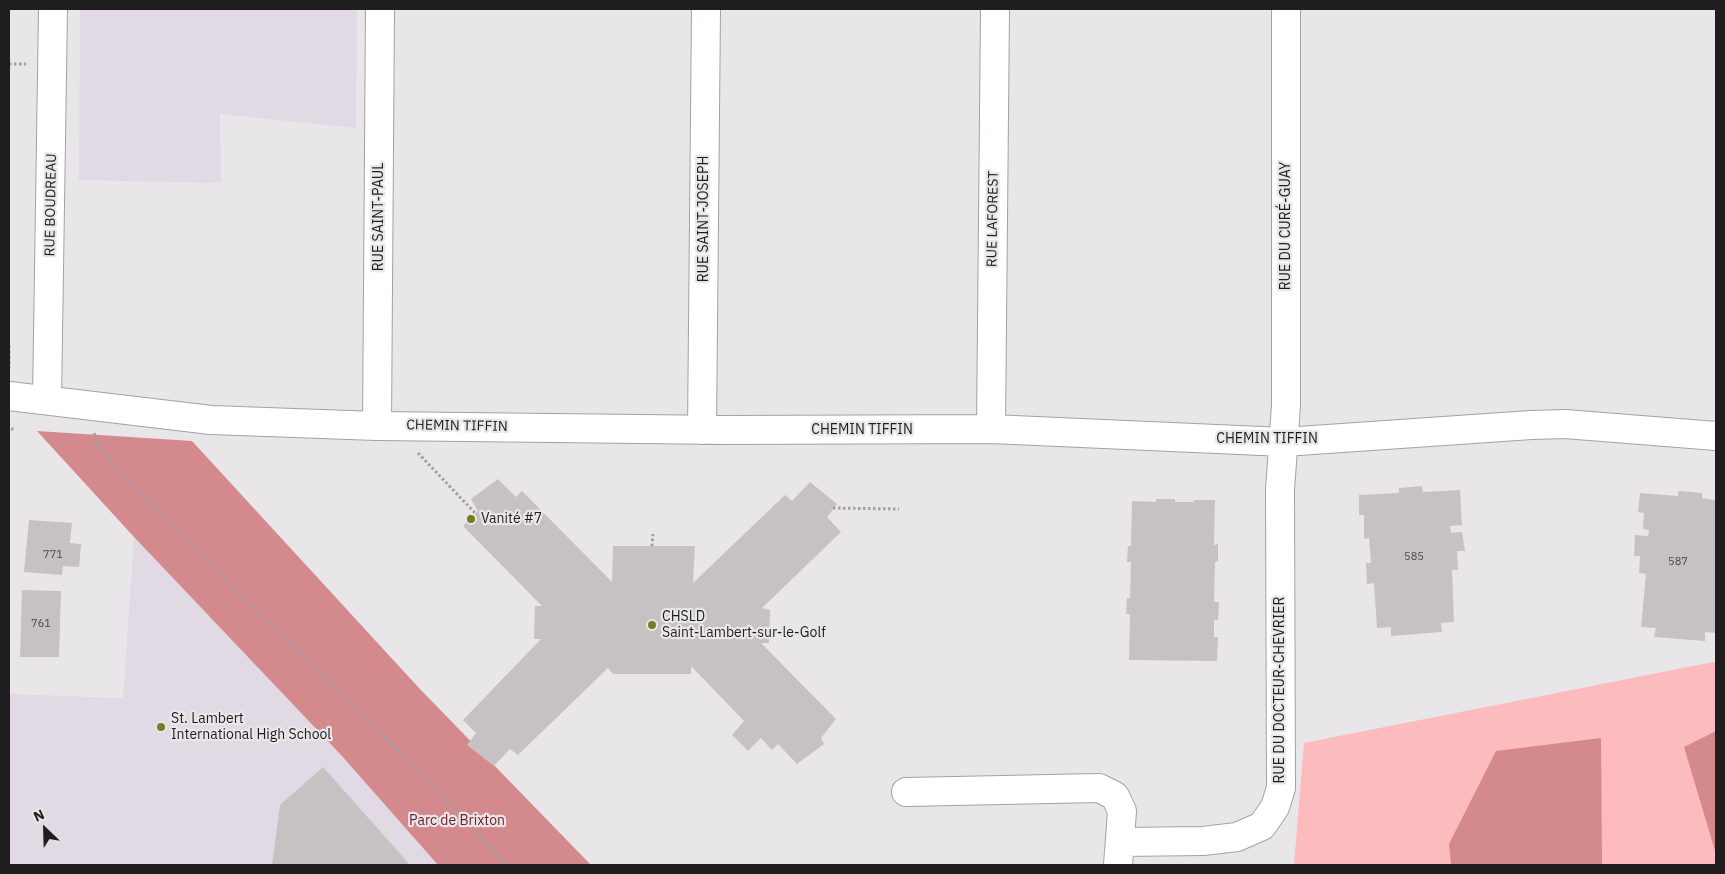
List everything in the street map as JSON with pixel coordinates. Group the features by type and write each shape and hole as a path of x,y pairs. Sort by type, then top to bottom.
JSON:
{"street":[{"name":"RUE BOUDREAU","path":"47,400 53,9"},
{"name":"RUE SAINT-PAUL","path":"377,426 380,9"},
{"name":"RUE SAINT-JOSEPH","path":"702,430 706,9"},
{"name":"RUE LAFOREST","path":"991,429 995,9"},
{"name":"RUE DU CURÉ-GUAY","path":"1284,442 1286,385 1286,9"},
{"name":"CHEMIN TIFFIN","path":"9,396 212,420 377,426 702,430 991,429 1284,442 1565,424 1716,436"},
{"name":"RUE DU DOCTEUR-CHEVRIER","path":"1120,854 1237,837 1262,826 1275,808 1281,788 1280,490 1284,442"},
{"path":"906,792 1099,788 1115,796 1122,811 1120,854"}],"path":[{"path":"9,64 28,64"},
{"path":"9,346 9,368"},
{"path":"93,432 98,446 110,461 250,604 334,685 428,781 506,865"},
{"path":"417,451 476,514"},
{"path":"833,508 899,509"},
{"path":"652,546 653,534"}],"shaded area":[{"path":"80,9 357,9 356,128 220,114 221,183 79,180"},
{"name":"St. Lambert International High School","path":"134,537 341,755 438,865 9,865 9,694 123,698"},
{"path":"1713,662 1716,663 1716,865 1294,865 1304,743"}],"green space":[{"name":"Parc de Brixton","path":"37,431 192,441 419,688 591,865 438,865 341,755 134,537"},
{"path":"1716,731 1716,854 1684,747"},
{"path":"1601,738 1602,865 1451,865 1449,844 1496,751"}],"building":[{"name":"CHSLD Saint-Lambert-sur-le-Golf","path":"498,479 516,497 522,491 612,582 613,546 695,546 693,583 785,495 792,501 810,482 837,504 827,517 841,532 762,608 770,610 769,643 761,643 836,719 821,738 824,744 797,764 778,744 772,750 761,738 748,751 732,735 744,721 691,666 691,674 613,674 608,668 518,755 510,749 494,766 467,745 476,733 463,720 541,639 534,639 535,606 542,606 463,526 478,511 471,499"},
{"path":"1422,486 1423,492 1460,490 1462,525 1450,526 1451,533 1462,532 1465,551 1457,551 1458,570 1452,570 1454,622 1441,623 1442,632 1391,636 1391,627 1377,628 1374,583 1367,584 1366,563 1371,563 1369,538 1364,539 1364,515 1359,515 1359,495 1399,493 1399,488"},
{"path":"1678,491 1702,493 1702,498 1716,500 1716,633 1705,632 1705,641 1654,637 1656,628 1641,627 1646,574 1639,573 1640,556 1634,556 1635,535 1648,536 1649,530 1643,529 1644,513 1638,512 1640,493 1678,496"},
{"path":"1156,499 1175,499 1175,502 1215,500 1214,545 1218,544 1218,561 1215,562 1214,602 1219,602 1218,620 1214,620 1214,637 1218,637 1217,661 1129,660 1130,614 1126,614 1127,598 1130,598 1131,562 1127,562 1128,546 1131,546 1132,501 1156,502"},
{"path":"29,520 72,523 70,543 81,544 79,567 63,566 62,575 24,572"},
{"path":"22,590 61,591 59,657 20,657"},
{"path":"323,767 410,865 272,865 280,805"}],"place":[{"name":"Vanité #7","path":"471,519"},
{"name":"CHSLD Saint-Lambert-sur-le-Golf","path":"652,625"},
{"name":"St. Lambert International High School","path":"161,727"}]}
